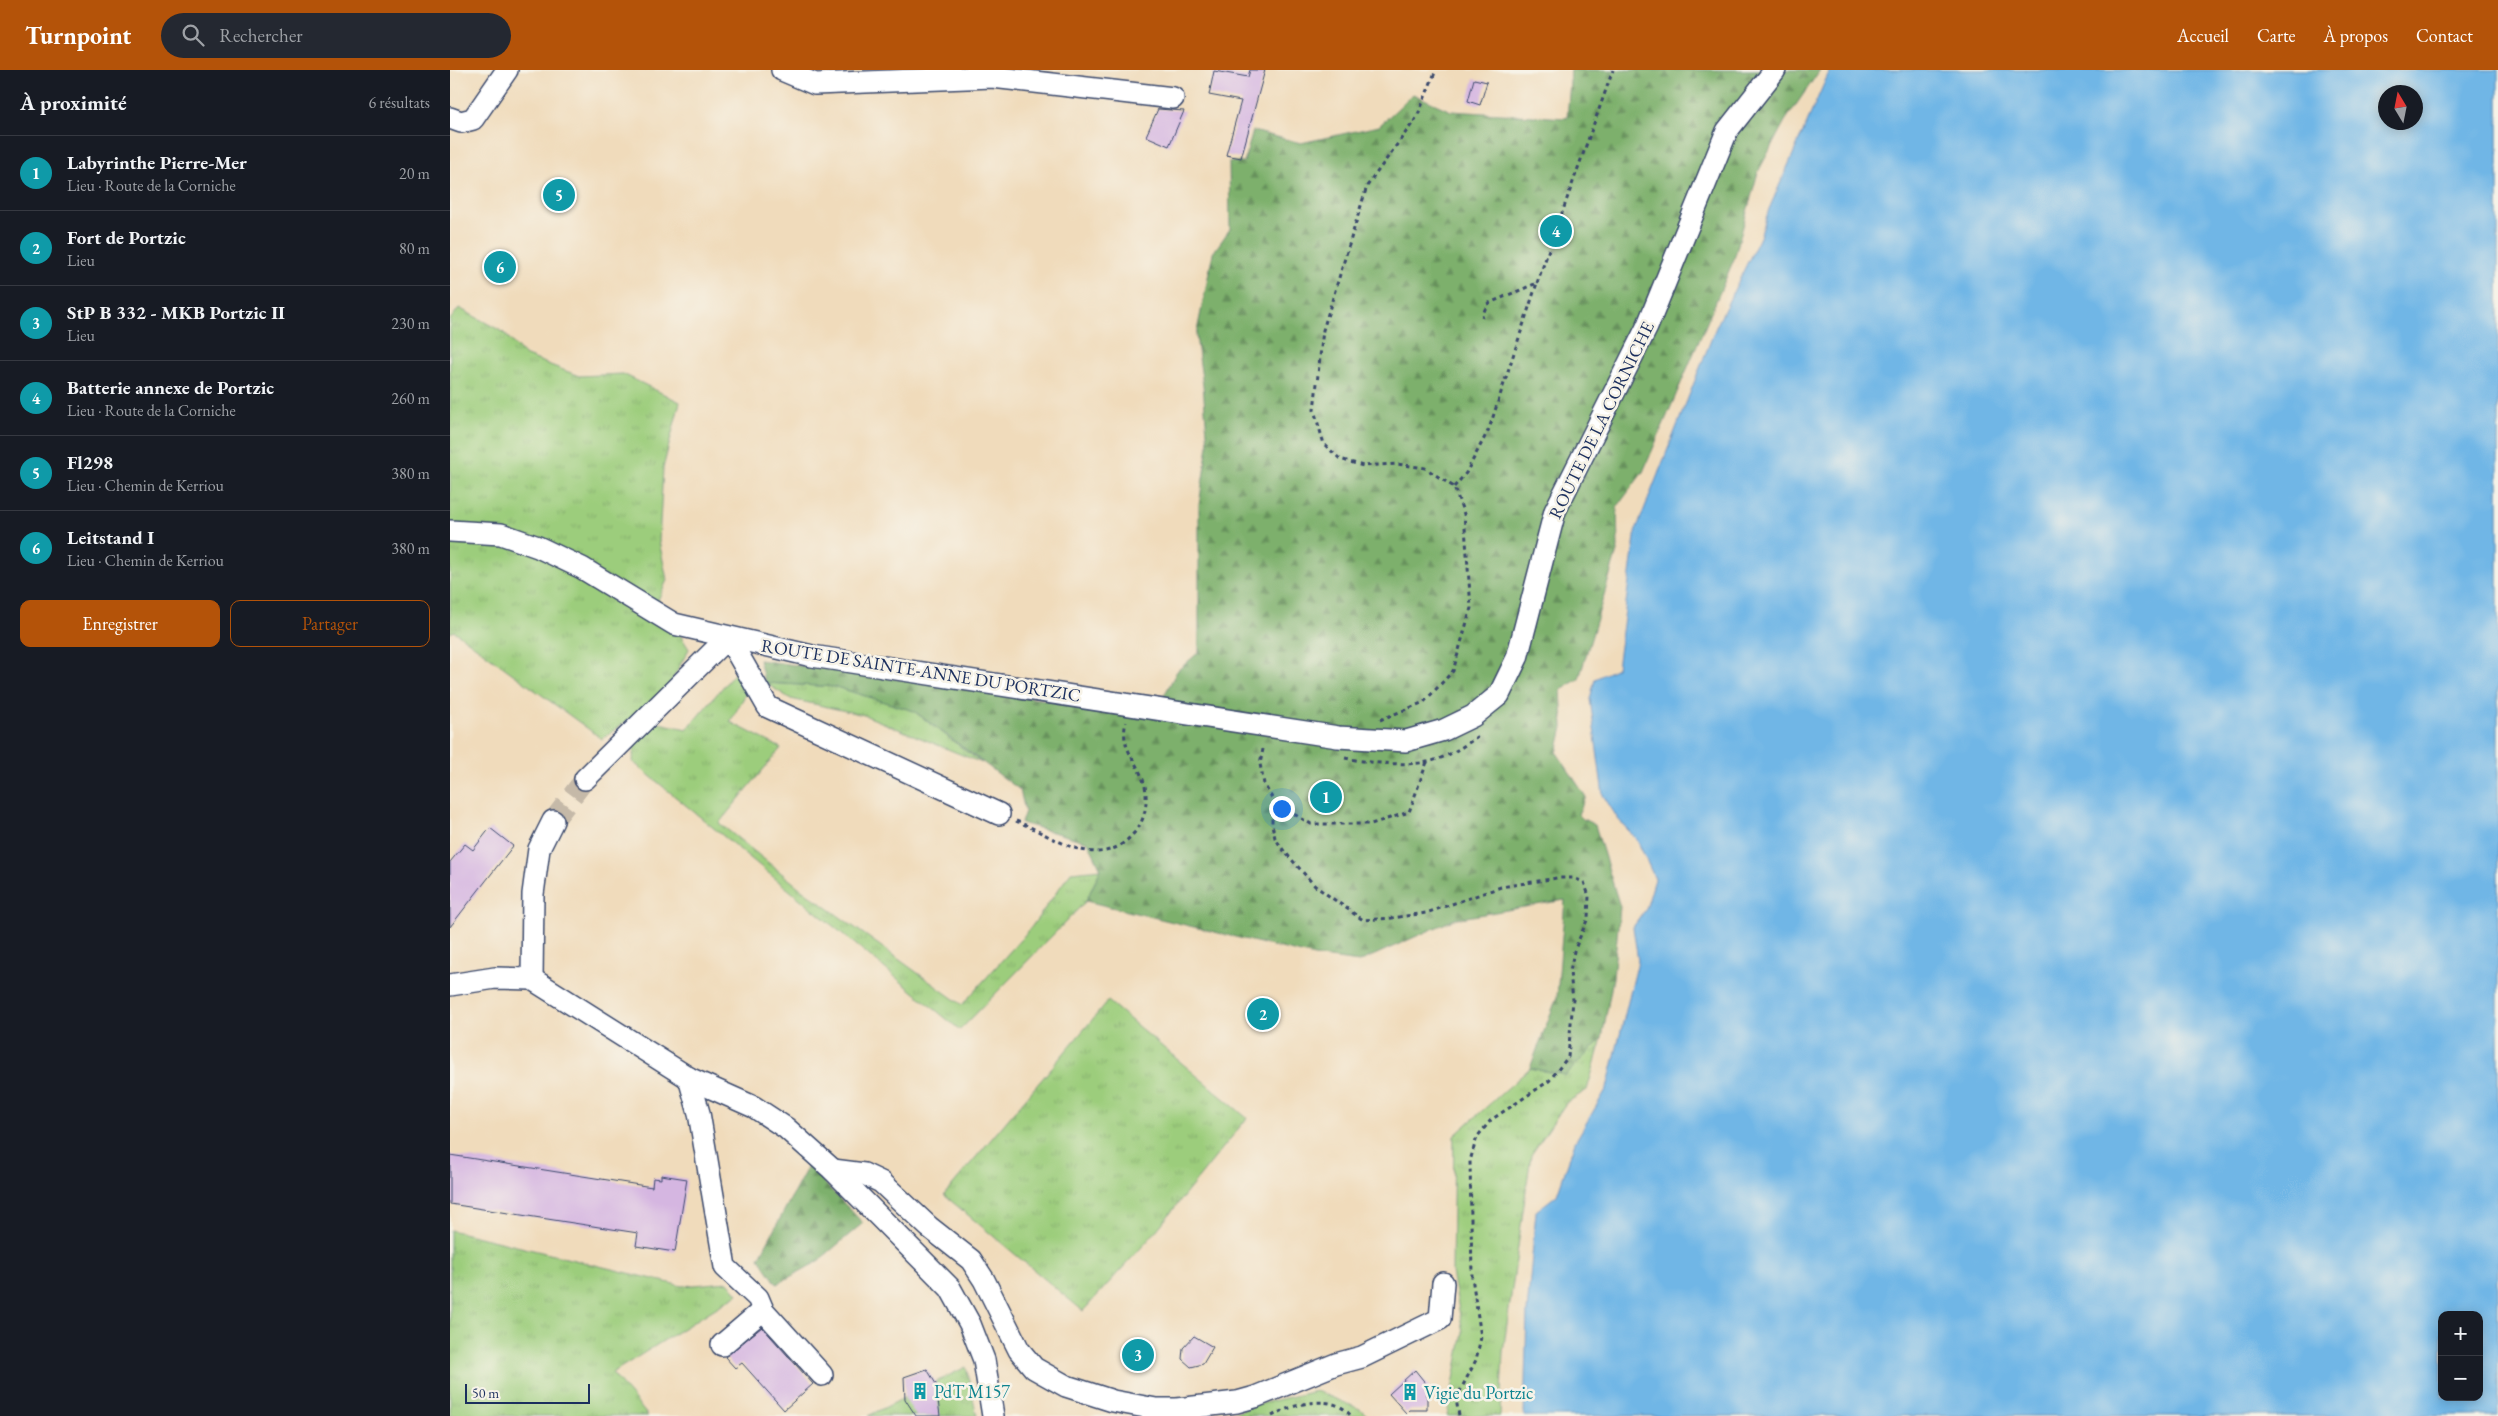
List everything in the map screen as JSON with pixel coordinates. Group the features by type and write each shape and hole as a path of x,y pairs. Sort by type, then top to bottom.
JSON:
{"street":[{"path":"450,118 461,122 473,119 507,70"},
{"path":"782,70 814,84 992,77 1173,98"},
{"name":"ROUTE DE LA CORNICHE","path":"1175,710 1338,737 1406,741 1444,730 1473,716 1499,695 1517,658 1555,511 1647,327 1727,131 1775,70"},
{"name":"ROUTE DE SAINTE-ANNE DU PORTZIC","path":"450,531 501,534 538,547 582,568 674,624 812,656 1175,710"},
{"path":"585,779 728,637 768,707 999,814"},
{"path":"532,979 533,894 539,849 554,821"},
{"path":"450,985 495,978 532,979 689,1078 754,1108 786,1128 833,1170 950,1288 970,1324 984,1360 993,1402 993,1416"},
{"path":"689,1078 699,1114 725,1267 758,1298 763,1310 822,1375"},
{"path":"833,1170 864,1174 882,1182 929,1227 971,1260 984,1280 1019,1350 1034,1368 1066,1386 1134,1406 1177,1410 1236,1402 1255,1397 1336,1364 1362,1356 1440,1319 1443,1283"},
{"path":"722,1345 763,1310"}],"path":[{"path":"1372,723 1424,702 1453,671 1471,608 1464,514 1454,487 1424,468 1396,464 1363,466 1340,459 1324,444 1314,410 1322,330 1367,186 1417,117 1436,70"},
{"path":"1454,487 1466,473 1490,429 1537,283 1613,70"},
{"path":"1482,317 1487,304 1537,283"},
{"path":"999,814 1088,853 1108,852 1126,842 1140,826 1145,810 1145,786 1122,735 1126,720 1136,722"},
{"path":"1263,749 1260,764 1264,784 1275,803 1312,824 1371,824 1409,812 1427,762"},
{"path":"1275,803 1272,825 1276,838 1284,850 1315,886 1363,920 1426,913 1501,887 1557,878 1573,878 1584,882 1590,896 1588,918 1574,951 1570,972 1573,1000 1568,1057 1549,1081 1491,1120 1476,1137 1470,1160 1472,1277 1481,1337 1476,1360 1456,1399 1459,1416"},
{"path":"1272,1416 1283,1410 1308,1403 1321,1403 1341,1408 1351,1416"}],"green space":[{"path":"1571,70 1820,70 1785,121 1758,172 1734,259 1643,472 1617,507 1618,548 1579,679 1561,689 1563,727 1557,753 1586,797 1578,814 1595,825 1620,907 1613,978 1602,1038 1566,1075 1530,1068 1557,997 1565,900 1455,919 1359,962 1314,956 1086,901 1101,869 1088,842 1021,823 1025,811 1020,790 914,711 836,687 765,683 759,660 1154,715 1177,671 1199,652 1199,505 1208,445 1196,336 1213,253 1230,229 1229,162 1244,162 1253,131 1301,143 1379,126 1413,94 1451,111 1567,118"},
{"path":"459,308 503,332 524,355 579,376 623,374 680,402 663,468 659,541 667,580 658,600 689,649 670,684 635,715 602,739 454,631 450,633 450,320"},
{"path":"739,668 752,683 730,722 781,748 719,823 800,888 962,1005 1030,929 1071,872 1101,869 1086,901 960,1030 633,762 634,742 659,723 687,729"},
{"path":"765,683 836,687 914,711 982,763 864,715 791,699"},
{"path":"1108,1001 1247,1118 1151,1237 1083,1311 944,1195"},
{"path":"1602,1038 1587,1090 1566,1103 1531,1155 1503,1352 1500,1416 1447,1416 1463,1332 1452,1272 1454,1136 1530,1068 1566,1075"},
{"path":"808,1166 863,1223 817,1262 777,1284 759,1258"},
{"path":"450,1230 682,1286 728,1282 738,1294 612,1373 648,1416 450,1416"},
{"path":"966,1367 977,1416 868,1416"},
{"path":"1316,1391 1360,1409 1368,1416 1228,1416 1255,1405"}],"water":[{"path":"1830,70 2498,70 2498,1416 1524,1416 1527,1312 1536,1211 1557,1195 1575,1142 1607,1088 1638,961 1633,927 1646,909 1655,879 1637,840 1618,819 1603,795 1590,699 1595,679 1617,668 1636,530 1716,327 1760,237 1769,209"}],"building":[{"path":"1250,70 1265,70 1241,158 1226,155 1241,101 1209,95 1214,71 1248,77"},
{"path":"1474,79 1487,82 1480,105 1468,101"},
{"path":"1158,109 1184,111 1169,146 1146,136"},
{"path":"490,828 513,846 450,927 450,862 465,844 473,850"},
{"path":"450,1155 652,1187 653,1178 661,1179 661,1175 687,1179 675,1252 636,1246 638,1233 450,1204"},
{"path":"762,1327 813,1384 784,1410 742,1363 735,1368 725,1357"},
{"path":"1194,1336 1213,1347 1203,1364 1191,1367 1182,1359 1183,1348"},
{"name":"PdT M157","path":"927,1369 936,1384 940,1416 916,1416 905,1399 904,1377"},
{"name":"Vigie du Portzic","path":"1415,1370 1431,1390 1427,1393 1427,1410 1409,1410 1406,1413 1389,1394"}],"tunnel":[{"path":"553,821 585,779"}],"place":[{"name":"Fl298","path":"559,195"},
{"name":"Batterie annexe de Portzic","path":"1556,231"},
{"name":"Leitstand I","path":"500,267"},
{"name":"Labyrinthe Pierre-Mer","path":"1326,797"},
{"name":"Fort de Portzic","path":"1263,1014"},
{"name":"StP B 332 - MKB Portzic II","path":"1138,1355"},
{"name":"PdT M157","path":"920,1391"},
{"name":"Vigie du Portzic","path":"1410,1392"}]}
